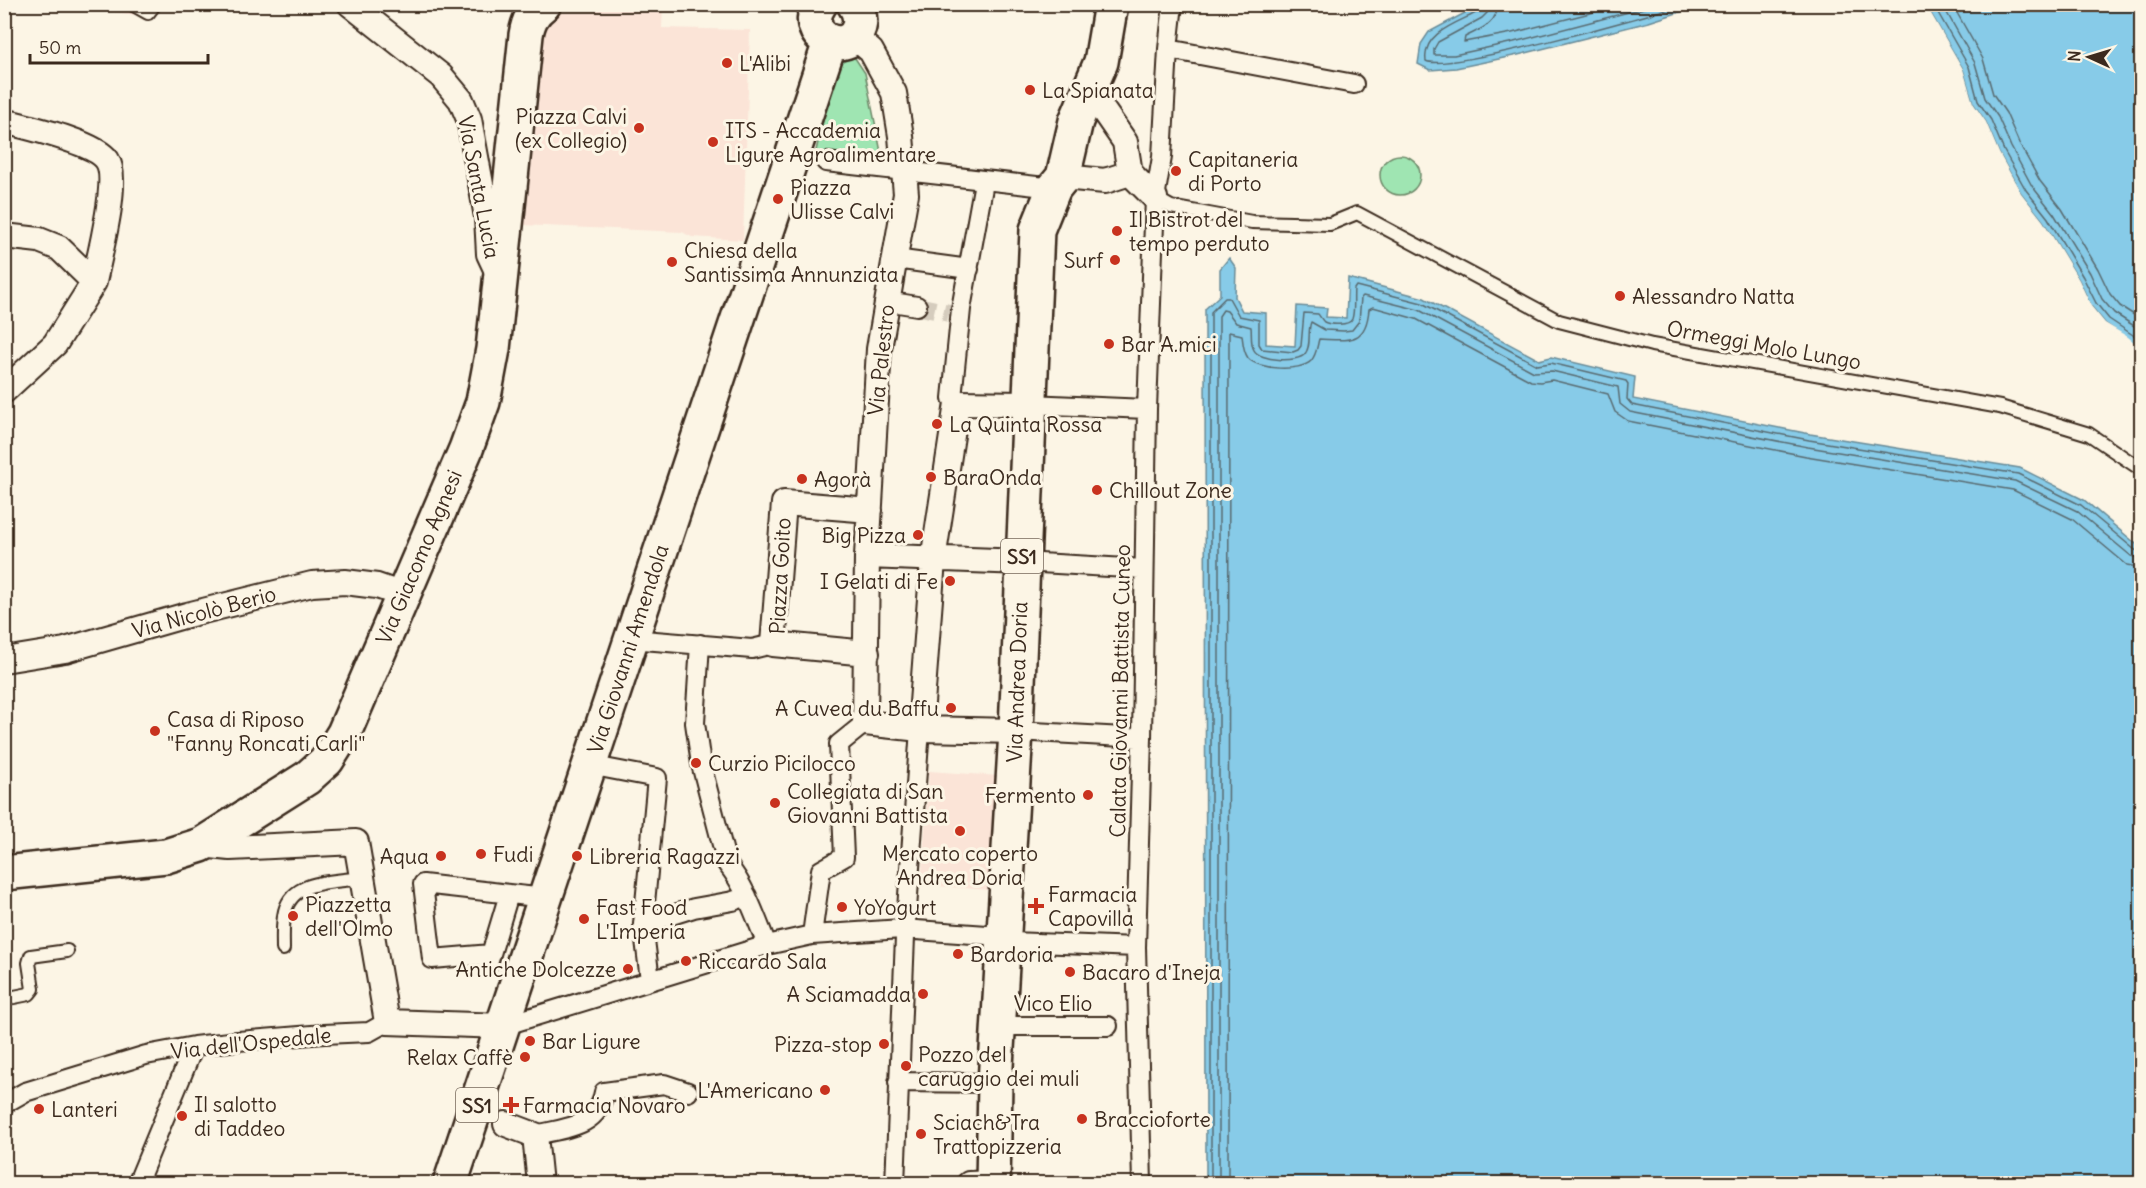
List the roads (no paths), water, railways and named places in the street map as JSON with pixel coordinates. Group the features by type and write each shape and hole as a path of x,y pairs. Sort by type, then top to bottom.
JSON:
{"main road":[{"name":"Via Giacomo Agnesi","path":"4,873 166,856 201,845 307,778 327,760 344,733 466,449 483,402 493,349 528,21 544,4"},
{"name":"SS1","path":"1059,183 1076,121 1101,62 1111,4"},
{"path":"811,7 819,33 846,27"},
{"name":"Via Giovanni Amendola","path":"503,1026 809,102 846,27"},
{"name":"Via Andrea Doria","path":"1000,939 1016,731 1037,230 1059,183"},
{"name":"SS1","path":"993,1183 1000,939"},
{"name":"SS1","path":"450,1184 489,1117 503,1026"}],"street":[{"name":"Via Santa Lucia","path":"350,4 441,76 461,100 469,118 486,217 489,254 500,277"},
{"name":"Calata Giovanni Battista Cuneo","path":"1142,1184 1136,947 1143,738 1147,409 1155,198 1162,157 1173,4"},
{"name":"Via Palestro","path":"846,27 871,51 894,93 901,136 906,194 879,350 867,555 865,723"},
{"path":"1168,49 1354,84"},
{"path":"1089,90 1125,142 1130,173 1155,198"},
{"path":"4,122 42,131 96,149 107,160 112,174 109,211 94,282 55,344 4,391"},
{"path":"826,162 984,182 1105,181 1130,173"},
{"path":"984,182 969,269 955,314 952,398 957,403 1147,409"},
{"path":"4,236 39,240 59,248 94,282"},
{"path":"895,259 969,269"},
{"path":"886,301 917,306"},
{"path":"895,1184 905,932 933,560 957,403"},
{"name":"Piazza Goito","path":"867,653 773,644 784,503 870,510"},
{"path":"867,555 1144,569"},
{"name":"Via Nicolò Berio","path":"4,660 65,650 312,584 345,582 377,586 403,595"},
{"path":"631,639 752,650 773,644"},
{"path":"700,644 695,723 701,764 727,864 747,896 767,945"},
{"path":"812,935 821,870 844,857 839,744 865,723 920,729 1016,731 1143,738"},
{"path":"589,765 657,778 644,924 650,980"},
{"path":"201,845 230,848 356,842 387,1022"},
{"path":"509,894 489,959 432,959 423,884 545,898"},
{"path":"644,924 690,909 747,896"},
{"path":"503,1026 767,945 812,935 905,932 1136,947"},
{"name":"Via dell'Ospedale","path":"4,1104 25,1092 90,1071 146,1055 194,1046 369,1032 387,1022 503,1026"},
{"name":"Vico Elio","path":"999,1026 1108,1026"},
{"path":"137,1184 194,1046"},
{"path":"898,1082 995,1083"},
{"path":"489,1117 535,1135 585,1123 600,1106 604,1092 664,1084 688,1092"},
{"path":"535,1135 540,1184"},
{"path":"969,1184 993,1183"}],"lane":[{"path":"132,4 148,12 154,4"},
{"name":"Ormeggi Molo Lungo","path":"1155,198 1171,207 1252,222 1330,224 1357,213 1558,321 1653,345 2000,407 2089,434 2142,470"},
{"path":"283,949 285,911 292,895 301,888 362,878"},
{"path":"4,999 29,994 33,989 29,963 31,956 67,951"}],"water":[{"path":"1480,5 1702,5 1649,22 1456,68 1430,70 1418,64 1421,44 1429,32"},
{"path":"1926,5 2141,5 2141,348 2105,323 2091,306 2079,280 2043,221 2021,193 1999,153 1986,122 1973,103 1963,69"},
{"path":"1229,258 1236,268 1235,297 1242,311 1266,313 1266,344 1295,346 1297,306 1327,308 1326,317 1346,318 1348,278 1424,298 1539,360 1551,357 1635,377 1633,399 1810,434 2020,468 2084,500 2141,548 2141,1183 1206,1183 1205,309 1220,295 1220,269"}],"tunnel":[{"path":"917,306 949,313"}],"place":[{"name":"L'Alibi","path":"727,63"},
{"name":"La Spianata","path":"1030,90"},
{"name":"Piazza Calvi (ex Collegio)","path":"639,128"},
{"name":"ITS - Accademia Ligure Agroalimentare","path":"713,142"},
{"name":"Capitaneria di Porto","path":"1176,171"},
{"name":"Piazza Ulisse Calvi","path":"778,199"},
{"name":"Il Bistrot del tempo perduto","path":"1117,231"},
{"name":"Surf","path":"1115,260"},
{"name":"Chiesa della Santissima Annunziata","path":"672,262"},
{"name":"Alessandro Natta","path":"1620,296"},
{"name":"Bar A.mici","path":"1109,344"},
{"name":"La Quinta Rossa","path":"937,424"},
{"name":"BaraOnda","path":"931,477"},
{"name":"Agorà","path":"802,479"},
{"name":"Chillout Zone","path":"1097,490"},
{"name":"Big Pizza","path":"918,535"},
{"name":"I Gelati di Fe","path":"950,581"},
{"name":"A Cuvea du Baffu","path":"951,708"},
{"name":"Casa di Riposo \"Fanny Roncati Carli\"","path":"155,731"},
{"name":"Curzio Picilocco","path":"696,763"},
{"name":"Fermento","path":"1088,795"},
{"name":"Collegiata di San Giovanni Battista","path":"775,803"},
{"name":"Mercato coperto Andrea Doria","path":"960,831"},
{"name":"Fudi","path":"481,854"},
{"name":"Aqua","path":"441,856"},
{"name":"Libreria Ragazzi","path":"577,856"},
{"name":"Farmacia Capovilla","path":"1036,906"},
{"name":"YoYogurt","path":"842,907"},
{"name":"Piazzetta dell'Olmo","path":"293,916"},
{"name":"Fast Food L'Imperia","path":"584,919"},
{"name":"Bardoria","path":"958,954"},
{"name":"Riccardo Sala","path":"686,961"},
{"name":"Antiche Dolcezze","path":"628,969"},
{"name":"Bacaro d'Ineja","path":"1070,972"},
{"name":"A Sciamadda","path":"923,994"},
{"name":"Bar Ligure","path":"530,1041"},
{"name":"Pizza-stop","path":"884,1044"},
{"name":"Relax Caffè","path":"525,1057"},
{"name":"Pozzo del caruggio dei muli","path":"906,1066"},
{"name":"L'Americano","path":"825,1090"},
{"name":"Farmacia Novaro","path":"511,1105"},
{"name":"Lanteri","path":"39,1109"},
{"name":"Il salotto di Taddeo","path":"182,1116"},
{"name":"Braccioforte","path":"1082,1119"},
{"name":"Sciach&Tra Trattopizzeria","path":"921,1134"}]}
